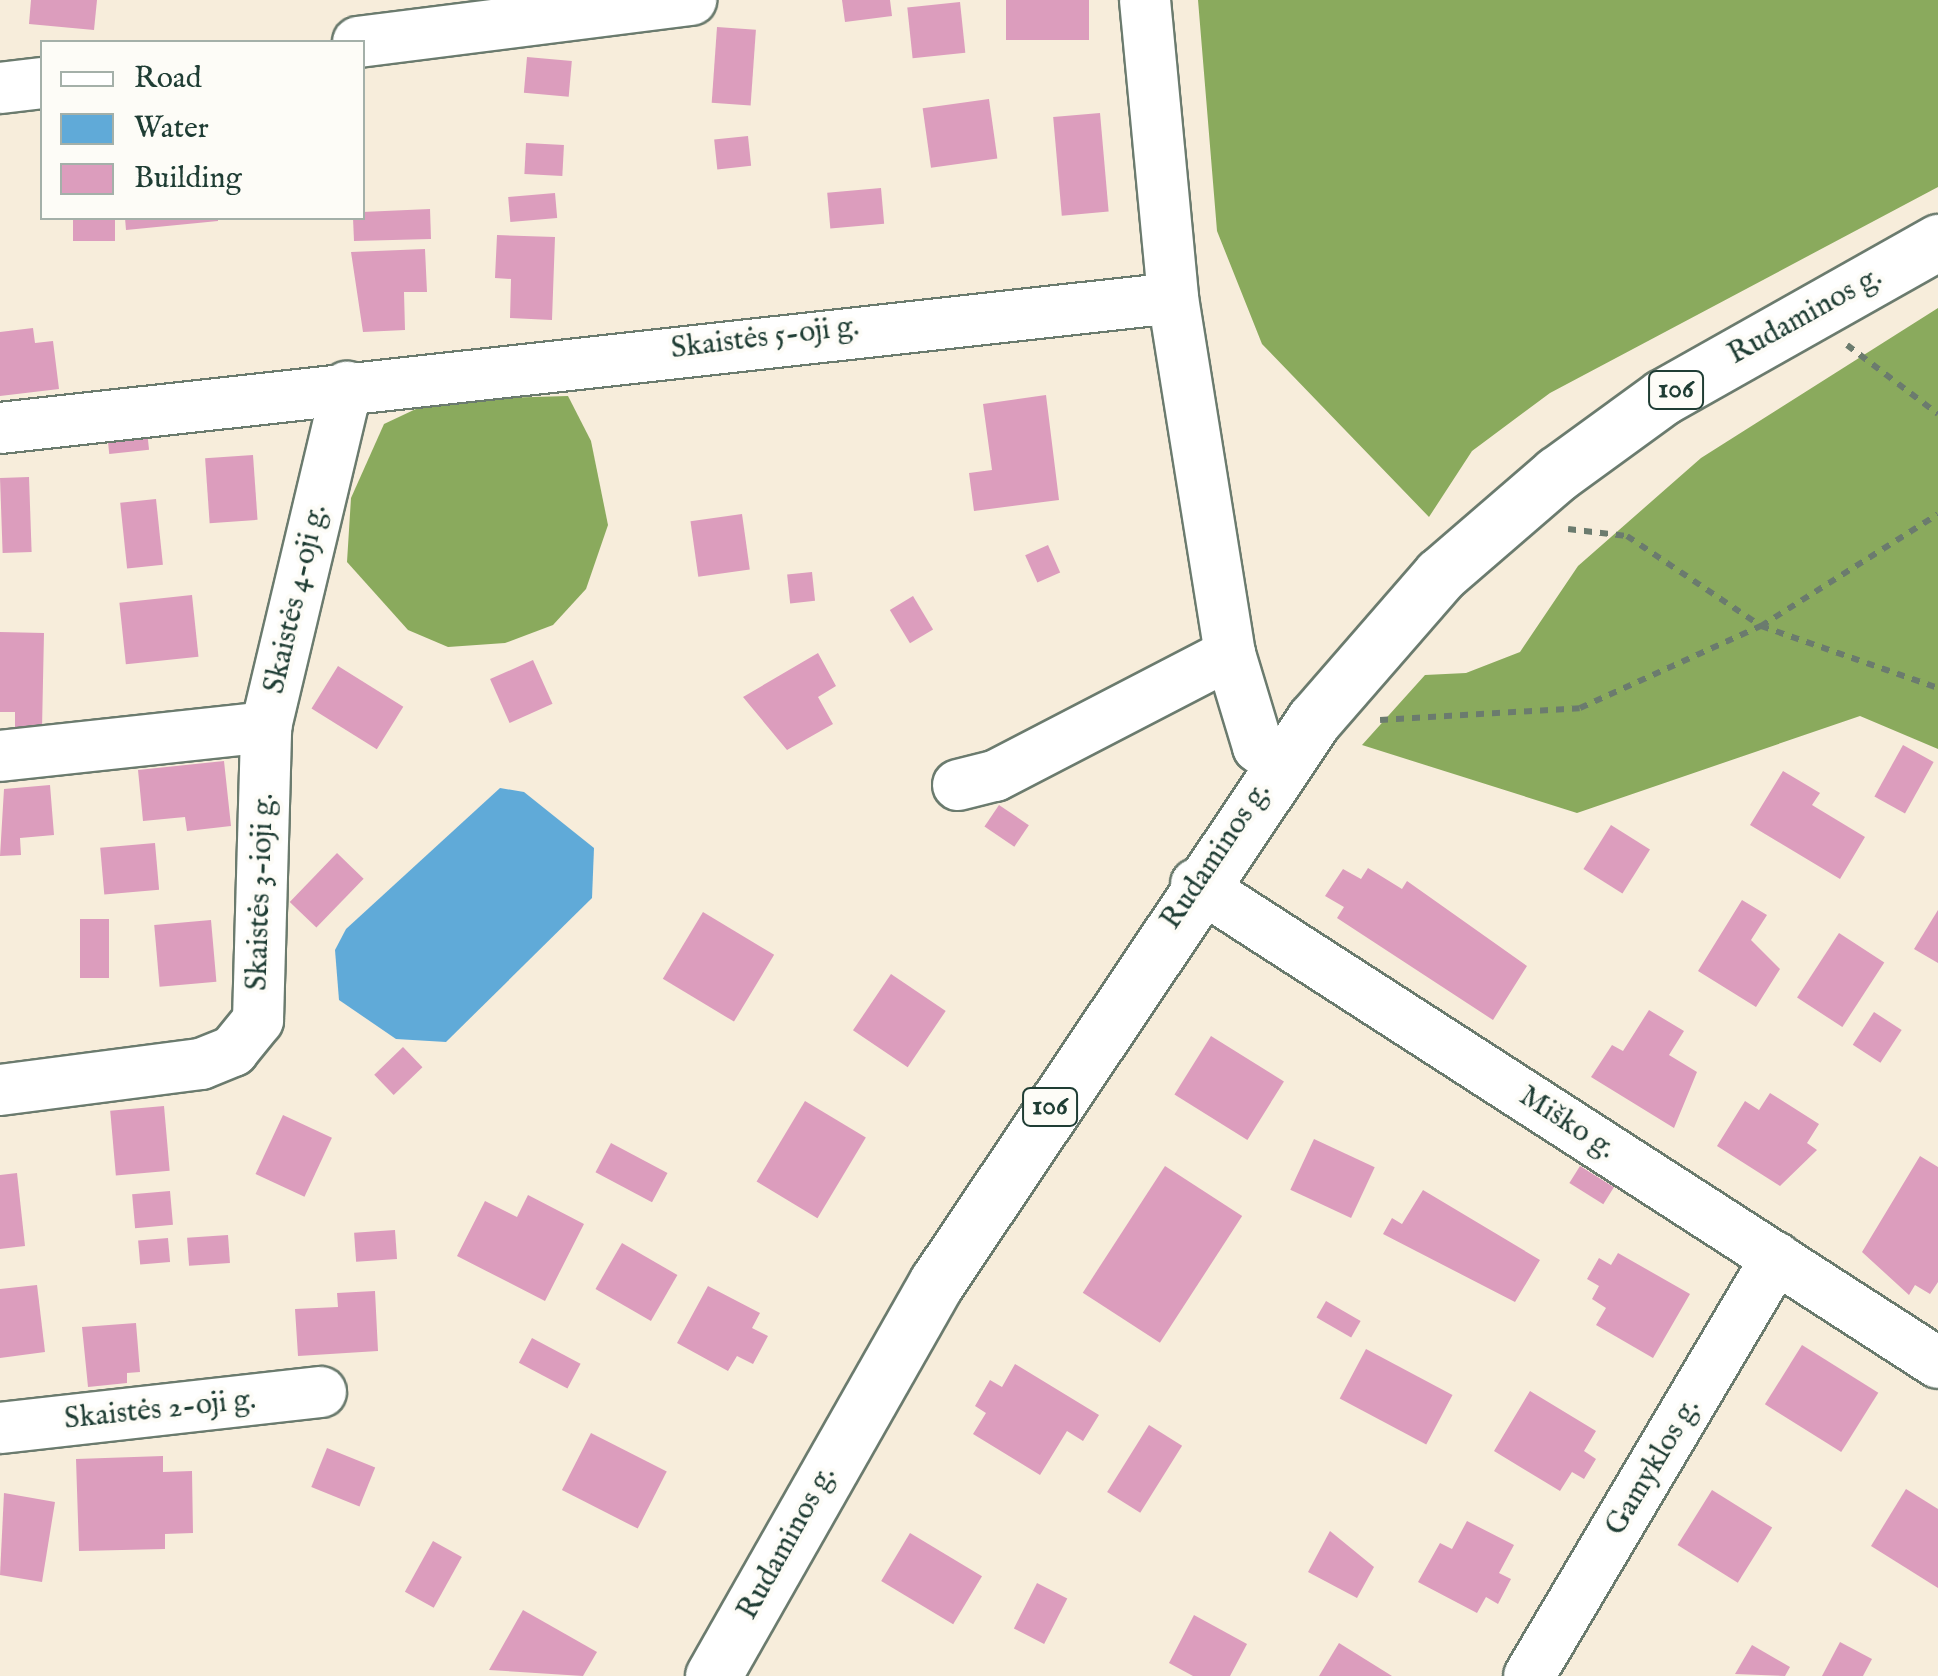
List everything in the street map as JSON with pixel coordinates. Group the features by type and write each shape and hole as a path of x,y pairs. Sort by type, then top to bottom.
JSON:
{"main road":[{"name":"Rudaminos g.","path":"713,1676 938,1282 1196,884 1278,764 1314,720 1500,521 1663,397 1938,242"}],"street":[{"path":"365,41 692,0"},
{"path":"1145,0 1173,298 1230,654 1258,746 1278,764"},
{"path":"0,88 40,83"},
{"name":"Skaistės 5-oji g.","path":"0,428 1173,298"},
{"name":"Skaistės 4-oji g.","path":"0,756 266,727 346,387"},
{"path":"958,785 995,776 1230,654"},
{"name":"Skaistės 3-ioji g.","path":"0,1090 202,1064 232,1052 258,1020 266,727"},
{"name":"Miško g.","path":"1196,884 1938,1363"},
{"name":"Gamyklos g.","path":"1530,1676 1776,1258"},
{"name":"Skaistės 2-oji g.","path":"0,1428 321,1392"}],"path":[{"path":"1806,314 1938,414"},
{"path":"1314,720 1580,708 1761,626 1938,514"},
{"path":"1500,521 1627,536 1761,626 1938,688"}],"green space":[{"path":"1198,0 1938,0 1938,187 1550,393 1472,451 1429,517 1262,344 1217,231"},
{"path":"1938,308 1938,749 1860,716 1577,813 1362,745 1425,675 1466,673 1520,652 1578,566 1701,458"},
{"path":"568,396 591,441 608,525 586,589 553,625 505,643 448,647 408,630 347,562 351,498 384,424 435,400"}],"water":[{"path":"500,788 524,792 594,848 592,898 446,1042 396,1039 339,1000 335,950 346,929"}],"building":[{"path":"31,0 97,0 94,30 29,24"},
{"path":"842,0 890,0 892,16 845,22"},
{"path":"1006,0 1089,0 1089,40 1006,40"},
{"path":"960,2 965,53 913,58 907,8"},
{"path":"717,27 756,30 751,106 712,103"},
{"path":"527,57 572,61 569,97 524,93"},
{"path":"989,99 997,158 931,168 923,108"},
{"path":"1100,113 1109,212 1062,216 1053,117"},
{"path":"748,136 751,166 717,169 714,140"},
{"path":"526,143 564,145 562,176 524,174"},
{"path":"881,188 884,224 830,229 827,193"},
{"path":"555,193 557,218 510,222 508,197"},
{"path":"430,209 431,239 354,241 353,220 365,220 365,212"},
{"path":"73,220 115,220 115,241 73,241"},
{"path":"125,220 218,220 218,221 126,230"},
{"path":"497,235 555,237 552,320 510,318 511,279 495,278"},
{"path":"425,249 427,292 404,292 405,330 363,332 351,252"},
{"path":"33,328 35,343 53,341 59,389 0,396 0,332"},
{"path":"1046,395 1059,500 974,511 969,473 992,470 983,404"},
{"path":"146,421 149,450 109,454 106,425"},
{"path":"253,455 258,520 210,523 205,458"},
{"path":"29,477 32,552 3,553 0,478"},
{"path":"156,499 163,565 127,568 120,503"},
{"path":"742,514 750,569 698,577 691,521"},
{"path":"1048,545 1060,572 1037,583 1025,555"},
{"path":"812,572 815,601 790,603 787,575"},
{"path":"192,595 198,657 126,664 119,603"},
{"path":"913,596 933,629 910,643 890,610"},
{"path":"0,632 44,633 42,729 15,728 15,712 0,712"},
{"path":"818,653 836,686 818,697 833,724 787,750 743,697"},
{"path":"533,660 553,704 510,723 490,679"},
{"path":"338,666 403,707 377,749 312,708"},
{"path":"1903,745 1934,762 1905,814 1874,797"},
{"path":"224,761 231,826 187,831 185,817 143,821 138,770"},
{"path":"1783,771 1820,793 1812,805 1865,837 1840,879 1750,825"},
{"path":"50,785 54,835 20,838 21,855 0,856 4,789"},
{"path":"999,805 1029,825 1014,847 984,827"},
{"path":"1611,825 1650,849 1622,893 1583,869"},
{"path":"155,843 159,890 104,895 100,848"},
{"path":"337,853 364,879 316,928 290,902"},
{"path":"1368,868 1402,889 1407,881 1527,966 1493,1020 1337,918 1344,907 1325,896 1343,869 1361,879"},
{"path":"1742,900 1767,915 1751,940 1780,969 1756,1007 1698,971"},
{"path":"1938,910 1938,963 1914,949"},
{"path":"703,912 774,955 734,1022 663,979"},
{"path":"80,919 109,919 109,978 80,978"},
{"path":"211,920 216,982 160,987 154,925"},
{"path":"1839,933 1884,962 1842,1027 1797,998"},
{"path":"891,974 946,1011 908,1067 853,1030"},
{"path":"1649,1010 1684,1031 1669,1055 1697,1072 1674,1128 1591,1077 1612,1045 1623,1051"},
{"path":"1874,1012 1902,1030 1880,1063 1853,1045"},
{"path":"1211,1036 1284,1082 1247,1140 1174,1095"},
{"path":"403,1047 422,1067 394,1095 374,1075"},
{"path":"1770,1093 1819,1124 1807,1143 1817,1150 1780,1186 1717,1146 1745,1101 1759,1110"},
{"path":"805,1101 866,1138 817,1218 757,1182"},
{"path":"164,1106 170,1171 116,1175 110,1111"},
{"path":"283,1115 332,1138 304,1197 256,1174"},
{"path":"1314,1139 1375,1167 1351,1218 1290,1190"},
{"path":"611,1143 668,1173 652,1202 596,1172"},
{"path":"1920,1156 1938,1167 1938,1282 1930,1294 1915,1285 1909,1295 1862,1252"},
{"path":"1165,1166 1242,1216 1160,1343 1083,1293"},
{"path":"1580,1166 1614,1187 1603,1204 1569,1183"},
{"path":"17,1173 25,1246 0,1249 0,1175"},
{"path":"1423,1190 1540,1260 1515,1302 1383,1234 1392,1218 1402,1224"},
{"path":"170,1191 173,1225 135,1228 132,1194"},
{"path":"528,1195 584,1224 545,1301 457,1256 485,1201 517,1217"},
{"path":"395,1230 397,1259 356,1262 354,1233"},
{"path":"228,1235 230,1263 189,1266 187,1238"},
{"path":"168,1238 170,1262 140,1265 138,1241"},
{"path":"622,1243 677,1275 651,1321 596,1289"},
{"path":"1618,1253 1690,1294 1653,1358 1596,1325 1606,1308 1592,1299 1599,1286 1587,1279 1599,1258 1611,1265"},
{"path":"37,1285 45,1352 0,1358 0,1289"},
{"path":"708,1286 760,1313 752,1328 768,1336 753,1364 737,1356 728,1371 677,1343"},
{"path":"375,1291 378,1351 298,1356 295,1309 338,1307 337,1293"},
{"path":"1326,1301 1361,1321 1351,1337 1316,1317"},
{"path":"136,1323 140,1372 127,1373 127,1383 88,1387 82,1327"},
{"path":"532,1338 581,1364 567,1389 519,1363"},
{"path":"1802,1345 1878,1393 1841,1452 1765,1404"},
{"path":"1366,1349 1453,1395 1426,1444 1340,1398"},
{"path":"1015,1364 1099,1415 1083,1441 1067,1431 1040,1475 973,1434 986,1413 975,1406 990,1380 1002,1387"},
{"path":"1530,1391 1596,1431 1584,1451 1596,1459 1584,1479 1572,1472 1560,1491 1494,1451"},
{"path":"1149,1425 1182,1446 1140,1513 1107,1492"},
{"path":"591,1433 667,1472 638,1529 562,1490"},
{"path":"327,1448 375,1467 359,1506 311,1487"},
{"path":"163,1456 163,1472 192,1471 193,1533 165,1534 165,1549 79,1551 76,1459"},
{"path":"1906,1489 1938,1509 1938,1588 1871,1546"},
{"path":"1712,1490 1772,1528 1738,1583 1678,1545"},
{"path":"4,1493 55,1502 42,1582 0,1575"},
{"path":"1467,1521 1514,1545 1499,1573 1511,1579 1498,1604 1486,1597 1477,1613 1418,1582 1440,1543 1452,1549"},
{"path":"1330,1531 1374,1567 1357,1598 1308,1572"},
{"path":"910,1533 982,1576 953,1624 881,1581"},
{"path":"433,1541 462,1557 434,1608 405,1592"},
{"path":"1037,1583 1067,1598 1044,1644 1014,1628"},
{"path":"523,1610 597,1652 583,1676 489,1670"},
{"path":"1194,1615 1247,1644 1230,1676 1193,1676 1169,1663"},
{"path":"1840,1642 1872,1659 1863,1676 1822,1676"},
{"path":"1339,1643 1392,1676 1319,1676"},
{"path":"1752,1645 1790,1667 1785,1676 1735,1674"}]}
